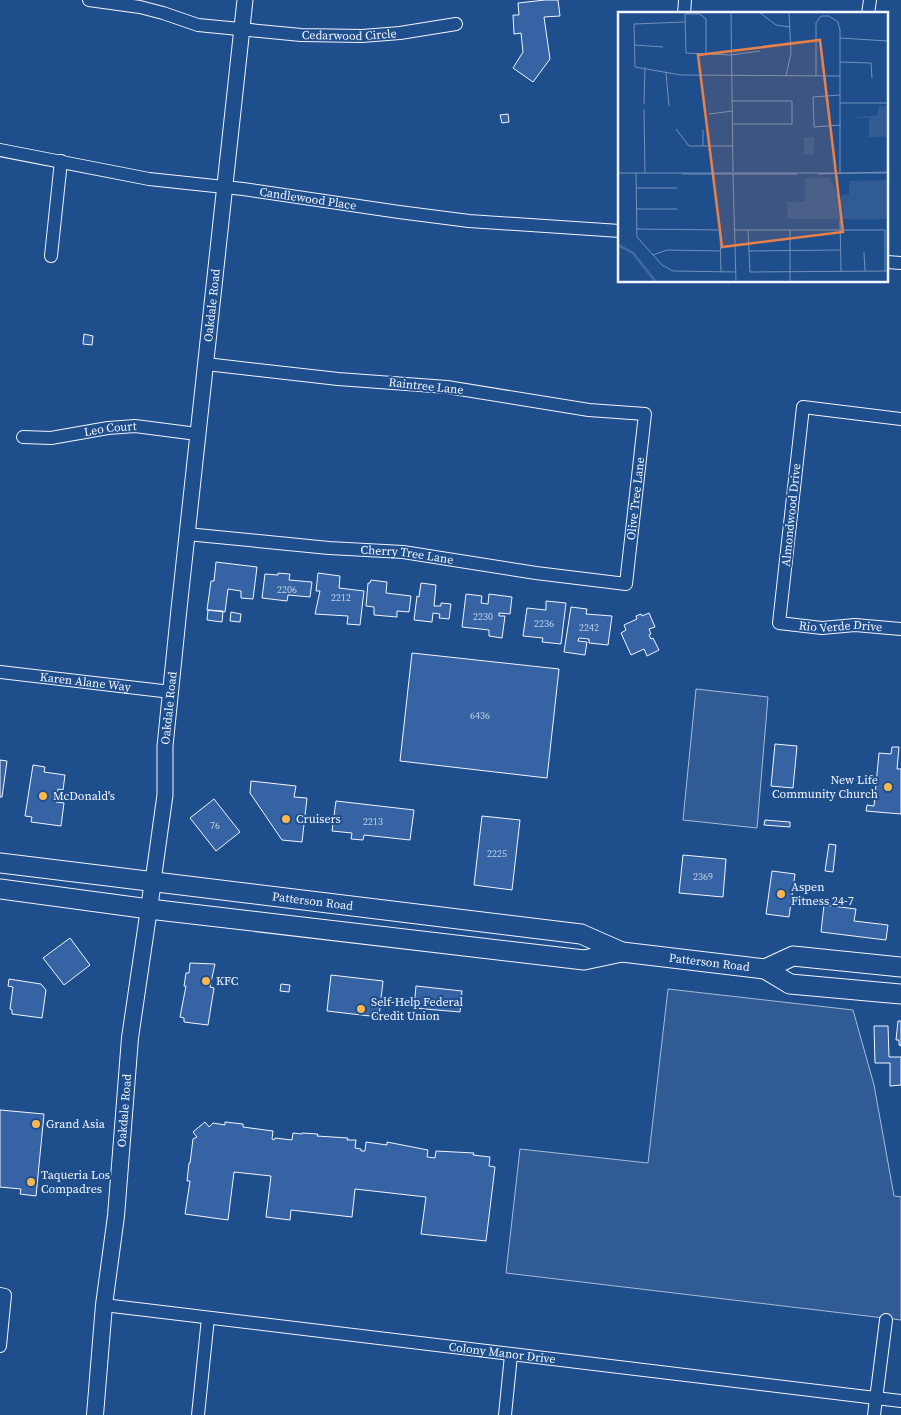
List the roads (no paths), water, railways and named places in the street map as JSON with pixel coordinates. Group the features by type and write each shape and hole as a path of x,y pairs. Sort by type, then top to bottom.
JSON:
{"main road":[{"name":"Patterson Road","path":"0,862 581,934 622,952 765,969 790,984 901,994"},
{"name":"Oakdale Road","path":"95,1415 104,1305 116,1216 130,1038 153,881"},
{"name":"Patterson Road","path":"0,889 148,910 584,960 622,952"},
{"name":"Patterson Road","path":"765,969 793,956 901,967"}],"street":[{"name":"Cedarwood Circle","path":"90,0 140,7 198,25 301,35 362,36 400,33 456,24"},
{"name":"Oakdale Road","path":"153,881 165,795 165,746 245,0"},
{"name":"Candlewood Place","path":"0,150 150,179 224,187 469,221 618,231"},
{"path":"51,256 62,161"},
{"path":"888,262 901,263"},
{"name":"Raintree Lane","path":"206,364 338,379 447,387 589,410 645,414"},
{"name":"Almondwood Drive","path":"779,623 803,408 901,419"},
{"name":"Olive Tree Lane","path":"626,584 645,414"},
{"name":"Leo Court","path":"23,437 51,438 108,428 135,426 197,434"},
{"name":"Cherry Tree Lane","path":"187,534 329,548 403,552 536,573 626,584"},
{"name":"Rio Verde Drive","path":"779,623 822,628 856,624 901,628"},
{"name":"Karen Alane Way","path":"0,672 171,692"},
{"path":"0,1346 3,1295"},
{"name":"Colony Manor Drive","path":"104,1305 901,1401"},
{"path":"198,1415 208,1318"},
{"path":"874,1415 886,1320"},
{"path":"505,1415 512,1355"}],"place":[{"name":"New Life Community Church","path":"888,787"},
{"name":"McDonald's","path":"43,796"},
{"name":"Cruisers","path":"286,819"},
{"name":"Aspen Fitness 24-7","path":"781,894"},
{"name":"KFC","path":"206,981"},
{"name":"Self-Help Federal Credit Union","path":"361,1009"},
{"name":"Grand Asia","path":"36,1124"},
{"name":"Taqueria Los Compadres","path":"31,1182"}]}
